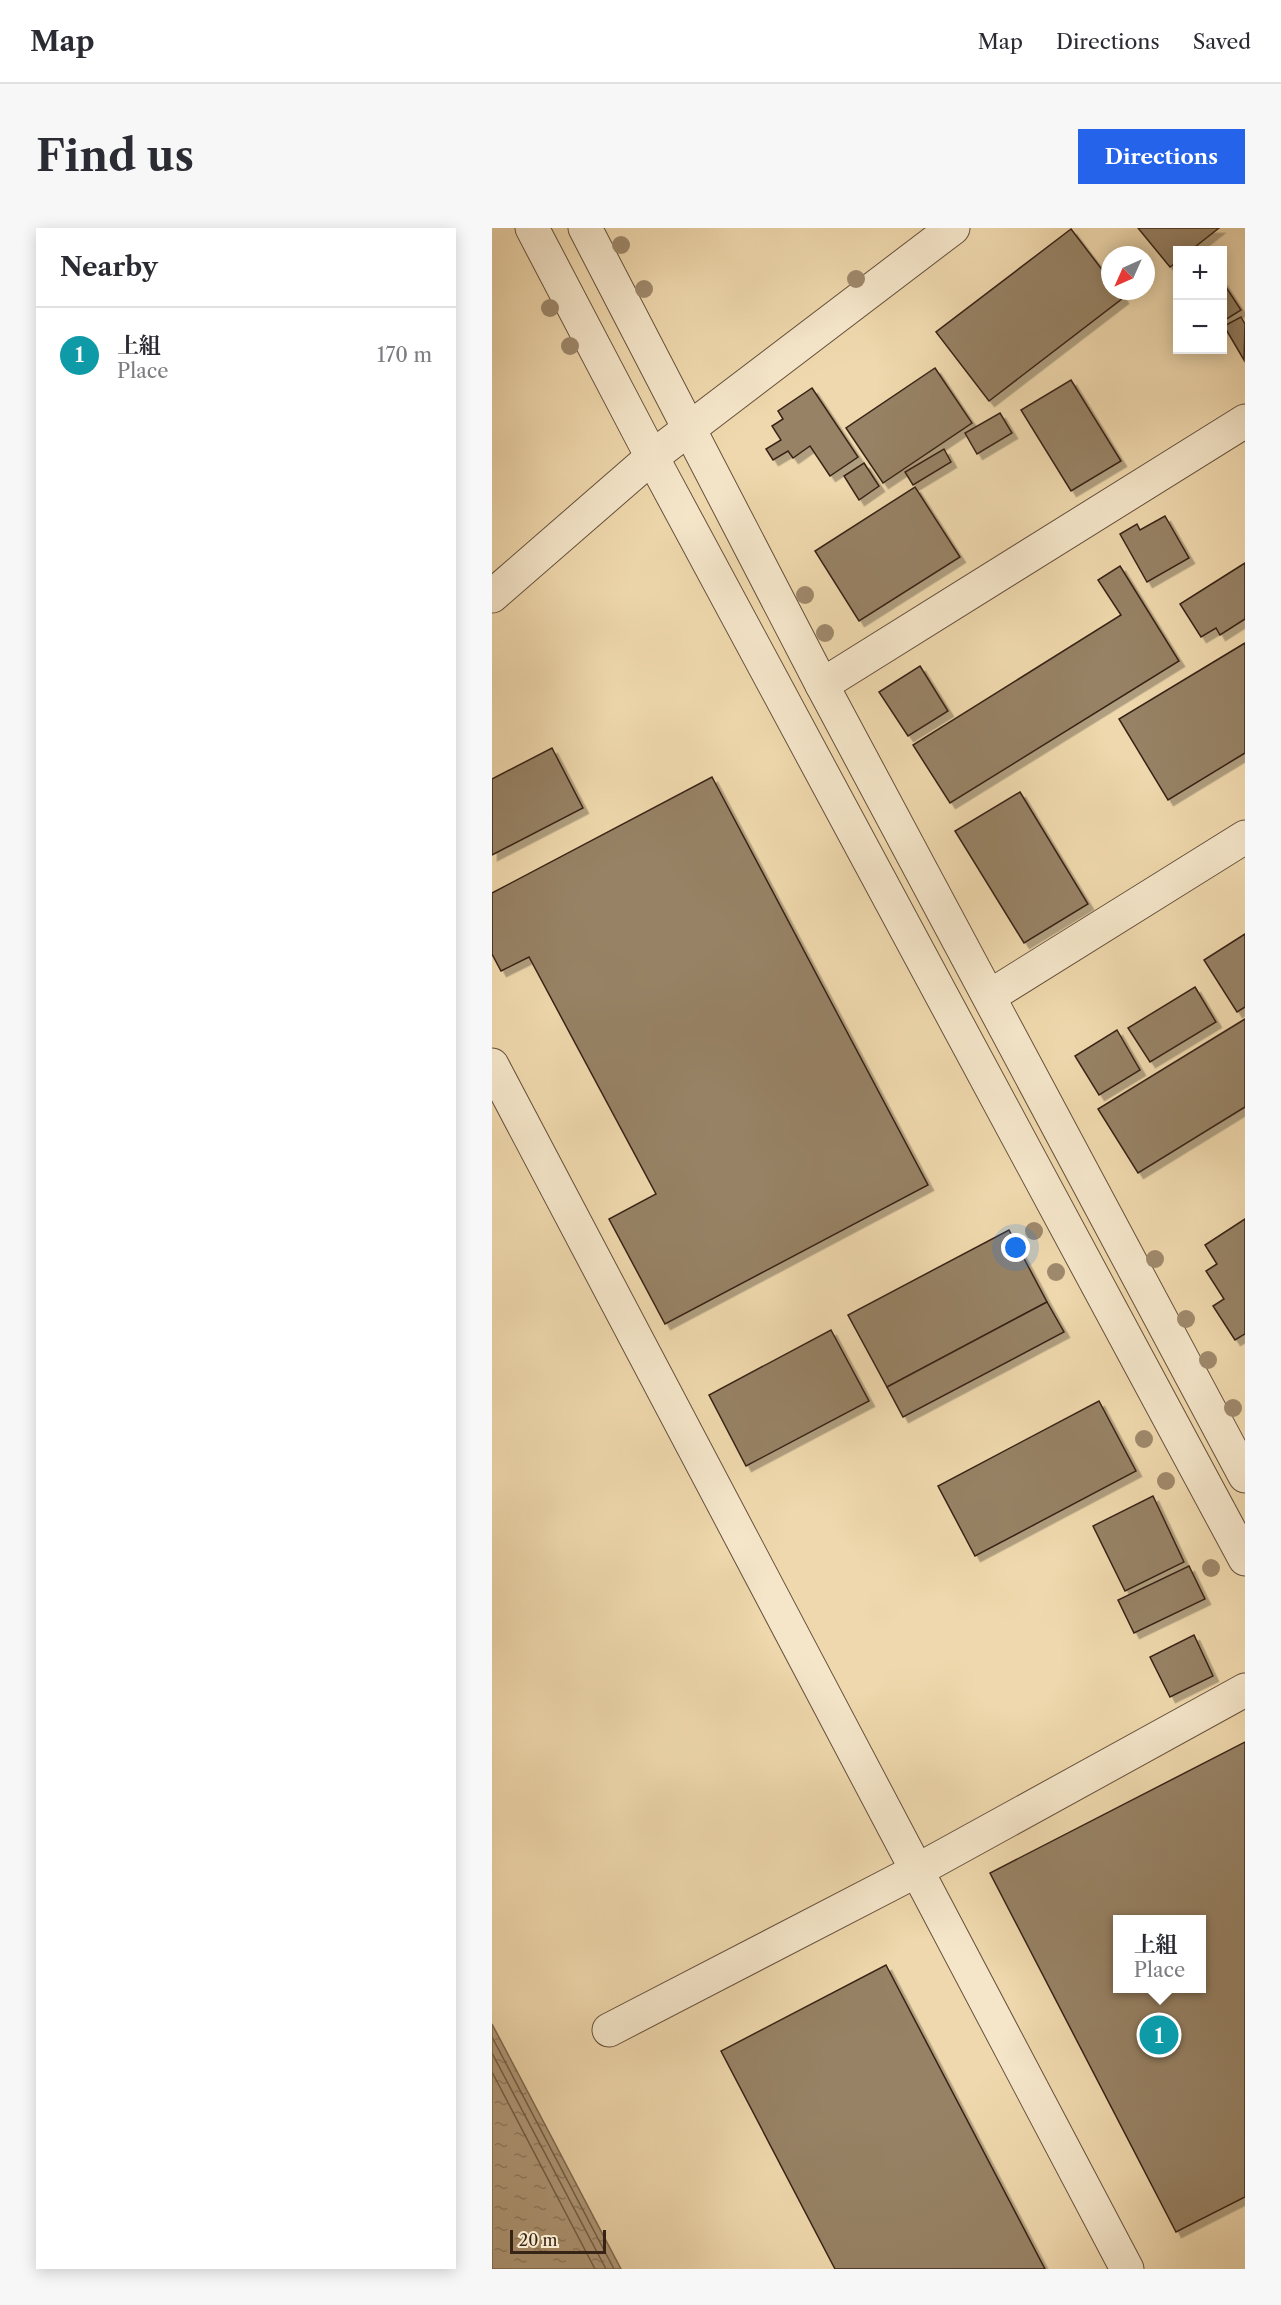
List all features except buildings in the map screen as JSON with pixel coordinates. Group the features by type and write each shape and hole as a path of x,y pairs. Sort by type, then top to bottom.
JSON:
{"street":[{"path":"532,228 652,457 1245,1559"},
{"path":"585,228 822,685 1245,1476"},
{"path":"492,596 652,457 953,228"},
{"path":"822,685 1245,421"},
{"path":"990,996 1245,837"},
{"path":"492,1065 1127,2269"},
{"path":"609,2030 916,1871 1245,1690"}],"water":[{"path":"492,2024 621,2269 492,2269"}],"place":[{"name":"上組","path":"1159,2035"}]}
